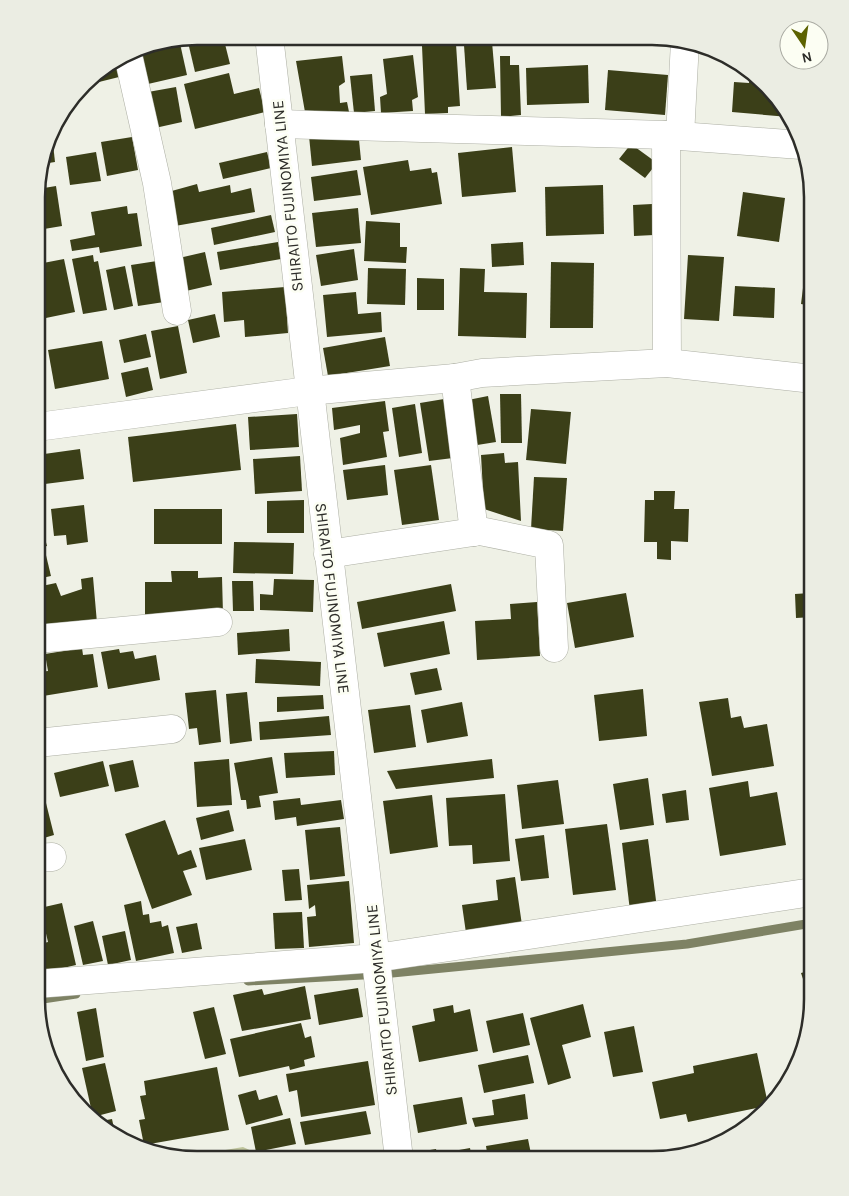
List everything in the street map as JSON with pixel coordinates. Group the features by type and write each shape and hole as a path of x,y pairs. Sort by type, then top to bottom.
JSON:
{"street":[{"name":"SHIRAITO FUJINOMIYA LINE","path":"270,45 308,391 398,1151"},
{"path":"667,363 673,135 684,49"},
{"path":"129,61 157,183 177,310"},
{"path":"279,124 673,135 794,144"},
{"path":"45,427 308,391 456,378 482,373 667,363 804,378"},
{"path":"456,378 474,532"},
{"path":"328,554 474,532 549,545 554,648"},
{"path":"45,638 218,622"},
{"path":"45,742 172,729"},
{"path":"45,983 376,958 804,893"}],"green space":[{"path":"243,1147 252,1151 219,1151"}],"building":[{"path":"189,45 225,45 230,64 195,72"},
{"path":"456,45 460,106 448,107 448,113 425,114 422,46"},
{"path":"464,45 492,45 496,88 467,90"},
{"path":"181,46 187,75 148,84 142,56 158,50"},
{"path":"413,55 418,97 412,100 413,111 381,113 380,97 387,94 383,59"},
{"path":"342,56 345,82 339,86 340,103 347,102 349,112 305,112 296,61"},
{"path":"500,56 510,56 510,65 519,65 521,115 501,117"},
{"path":"120,65 123,76 98,82"},
{"path":"588,65 589,103 527,105 526,68"},
{"path":"608,70 668,75 665,115 605,110"},
{"path":"229,73 234,94 259,88 265,112 195,129 184,84"},
{"path":"372,74 375,111 354,113 350,76"},
{"path":"749,80 760,89 780,116 732,112 734,82 749,83"},
{"path":"176,87 182,122 155,128 148,92"},
{"path":"358,130 361,160 312,166 309,136"},
{"path":"132,137 138,170 107,176 101,142"},
{"path":"631,144 657,163 645,178 619,159"},
{"path":"53,147 55,162 49,163"},
{"path":"512,147 516,192 462,197 458,153"},
{"path":"96,152 101,181 70,185 66,157"},
{"path":"267,152 271,168 223,179 219,163"},
{"path":"408,160 410,171 431,168 432,173 437,172 442,204 371,215 363,167"},
{"path":"357,170 361,195 314,201 311,177"},
{"path":"197,184 199,192 230,185 231,193 251,188 255,212 175,226 168,192"},
{"path":"603,185 604,234 546,236 545,187"},
{"path":"56,186 62,226 45,229 45,188"},
{"path":"743,192 785,198 779,242 737,236"},
{"path":"652,204 654,235 634,236 633,205"},
{"path":"127,206 128,214 137,213 142,246 100,253 99,247 72,251 70,240 95,235 91,212"},
{"path":"358,208 361,243 316,247 312,213"},
{"path":"271,215 275,232 214,245 211,228"},
{"path":"366,221 400,223 400,247 407,247 406,263 364,261"},
{"path":"278,242 281,259 220,270 217,252"},
{"path":"523,242 524,265 492,267 491,244"},
{"path":"354,249 358,280 321,286 316,255"},
{"path":"205,252 212,285 186,291 179,258"},
{"path":"93,255 94,262 98,261 107,310 83,314 72,259"},
{"path":"688,255 724,257 719,321 684,319"},
{"path":"64,259 75,312 45,318 45,263"},
{"path":"157,261 164,302 138,306 131,265"},
{"path":"551,262 594,263 593,328 550,328"},
{"path":"125,266 133,306 114,310 106,270"},
{"path":"368,268 406,269 405,305 367,304"},
{"path":"460,268 485,269 484,292 527,293 526,338 458,336"},
{"path":"417,278 444,279 444,310 417,310"},
{"path":"804,280 804,304 801,304"},
{"path":"735,286 775,288 774,318 733,316"},
{"path":"285,287 288,333 245,337 244,320 224,322 222,292"},
{"path":"356,292 358,314 381,312 382,332 327,337 323,295"},
{"path":"215,314 220,337 193,343 188,320"},
{"path":"178,326 187,373 160,379 151,331"},
{"path":"146,334 151,357 124,363 119,340"},
{"path":"385,337 390,366 328,376 323,348"},
{"path":"102,341 109,379 55,389 48,350"},
{"path":"148,367 153,390 126,397 121,373"},
{"path":"500,394 521,394 522,443 501,443"},
{"path":"488,396 496,442 471,446 463,401"},
{"path":"444,399 453,458 429,461 420,403"},
{"path":"385,401 389,431 383,432 387,457 343,465 340,438 360,433 360,425 334,430 332,408"},
{"path":"415,404 422,453 399,457 392,408"},
{"path":"531,409 571,412 566,464 526,460"},
{"path":"297,414 299,447 250,450 248,417"},
{"path":"236,424 241,470 133,482 128,437"},
{"path":"80,449 84,479 45,484 45,454"},
{"path":"504,453 505,463 518,462 521,521 484,509 481,455"},
{"path":"300,456 302,491 255,494 253,459"},
{"path":"385,465 388,495 347,500 343,470"},
{"path":"431,465 439,520 402,525 394,470"},
{"path":"534,477 567,478 563,531 531,529"},
{"path":"654,491 675,491 674,509 689,509 688,542 671,541 671,560 657,559 657,542 644,542 645,500 654,500"},
{"path":"304,500 304,533 267,533 267,501"},
{"path":"84,505 88,542 67,545 66,535 54,536 51,509"},
{"path":"154,509 222,509 222,544 154,544"},
{"path":"234,542 294,543 293,574 233,573"},
{"path":"45,551 51,576 45,577"},
{"path":"171,571 198,571 198,578 222,577 223,614 145,615 145,582 172,582"},
{"path":"93,577 97,623 45,630 45,585 56,583 61,596 82,589 81,579"},
{"path":"274,579 314,580 313,612 260,610 260,594 273,595"},
{"path":"232,581 253,581 254,611 233,611"},
{"path":"451,584 456,611 362,629 357,602"},
{"path":"626,593 634,637 575,648 567,603"},
{"path":"804,593 804,618 796,618 795,594"},
{"path":"537,602 540,656 477,660 475,621 511,619 510,604"},
{"path":"444,621 450,654 384,667 377,633"},
{"path":"289,629 290,651 238,655 237,633"},
{"path":"82,648 83,655 93,654 98,687 45,696 45,671 48,671 45,654"},
{"path":"119,649 120,653 133,651 135,659 156,655 160,680 108,689 101,652"},
{"path":"256,659 321,662 320,686 255,683"},
{"path":"437,668 442,690 415,695 410,673"},
{"path":"643,689 647,736 599,741 594,695"},
{"path":"216,690 221,742 199,745 197,728 189,729 185,693"},
{"path":"247,692 252,741 230,744 226,694"},
{"path":"323,695 324,709 277,712 277,697"},
{"path":"728,698 731,718 741,716 744,728 767,724 774,766 712,776 699,702"},
{"path":"462,702 468,736 427,743 421,710"},
{"path":"410,705 416,747 374,753 368,710"},
{"path":"329,716 331,735 260,740 259,722"},
{"path":"334,751 335,775 286,778 284,753"},
{"path":"272,757 278,793 259,796 261,807 247,809 246,800 241,800 234,763"},
{"path":"229,759 232,805 197,807 194,762"},
{"path":"492,759 494,778 396,789 387,771"},
{"path":"133,760 139,787 115,792 109,765"},
{"path":"103,761 109,786 60,797 54,773"},
{"path":"648,778 654,825 620,830 613,784"},
{"path":"558,780 564,824 522,829 517,785"},
{"path":"748,781 750,797 777,792 786,845 720,856 709,788"},
{"path":"686,790 689,820 666,823 662,794"},
{"path":"505,794 510,861 473,864 472,845 449,846 446,798"},
{"path":"432,795 438,847 390,854 383,801"},
{"path":"300,798 301,805 341,800 344,819 297,826 296,817 275,820 273,801"},
{"path":"45,799 54,835 45,838"},
{"path":"229,810 234,831 201,840 196,818"},
{"path":"165,820 178,855 191,850 197,867 183,871 192,895 152,909 125,834"},
{"path":"607,824 616,890 573,895 565,829"},
{"path":"340,827 345,876 310,880 305,830"},
{"path":"544,835 549,878 521,881 515,839"},
{"path":"245,839 252,870 206,880 199,848"},
{"path":"648,839 657,908 630,911 622,843"},
{"path":"299,869 302,900 285,901 282,870"},
{"path":"515,877 522,925 466,933 462,905 498,900 496,880"},
{"path":"349,881 354,943 309,947 307,917 316,916 315,905 309,909 307,885"},
{"path":"141,901 143,915 149,914 150,923 161,921 162,927 168,925 174,953 136,961 124,905"},
{"path":"62,903 76,965 46,972 45,943 48,942 45,929 45,907"},
{"path":"302,912 304,948 275,949 273,913"},
{"path":"93,921 103,961 83,965 74,926"},
{"path":"197,923 202,949 182,953 176,927"},
{"path":"125,931 131,960 108,965 102,936"},
{"path":"305,986 311,1019 242,1031 233,995 262,989 264,995"},
{"path":"358,988 363,1017 319,1025 314,995"},
{"path":"583,1004 591,1037 562,1045 571,1078 548,1085 530,1018"},
{"path":"453,1005 454,1013 470,1009 478,1051 419,1062 412,1026 435,1021 433,1009"},
{"path":"214,1007 226,1054 205,1059 193,1012"},
{"path":"96,1008 104,1057 86,1061 77,1012"},
{"path":"523,1013 530,1045 493,1053 486,1021"},
{"path":"301,1023 305,1038 311,1036 315,1057 304,1060 305,1066 290,1070 289,1066 239,1077 230,1039"},
{"path":"634,1026 643,1072 613,1077 604,1032"},
{"path":"757,1053 767,1098 757,1108 688,1122 686,1114 660,1119 652,1082 694,1073 693,1066"},
{"path":"528,1055 534,1083 484,1093 478,1065"},
{"path":"368,1061 375,1105 301,1117 297,1090 289,1092 286,1074"},
{"path":"105,1063 116,1111 99,1115 91,1109 82,1068"},
{"path":"217,1067 229,1130 152,1144 143,1141 139,1120 145,1119 140,1096 146,1095 144,1081"},
{"path":"256,1090 259,1100 277,1095 283,1115 246,1125 238,1095"},
{"path":"525,1094 528,1119 475,1127 472,1118 494,1115 492,1100"},
{"path":"462,1097 467,1124 418,1133 413,1105"},
{"path":"366,1111 371,1134 305,1145 300,1122"},
{"path":"290,1118 296,1144 256,1151 251,1127"},
{"path":"112,1119 114,1126 105,1120"},
{"path":"528,1139 530,1151 487,1151 486,1146"},
{"path":"470,1148 471,1151 454,1151"}],"waterway":[{"path":"248,981 382,974 687,944 804,924"},
{"path":"45,999 76,994"}]}
